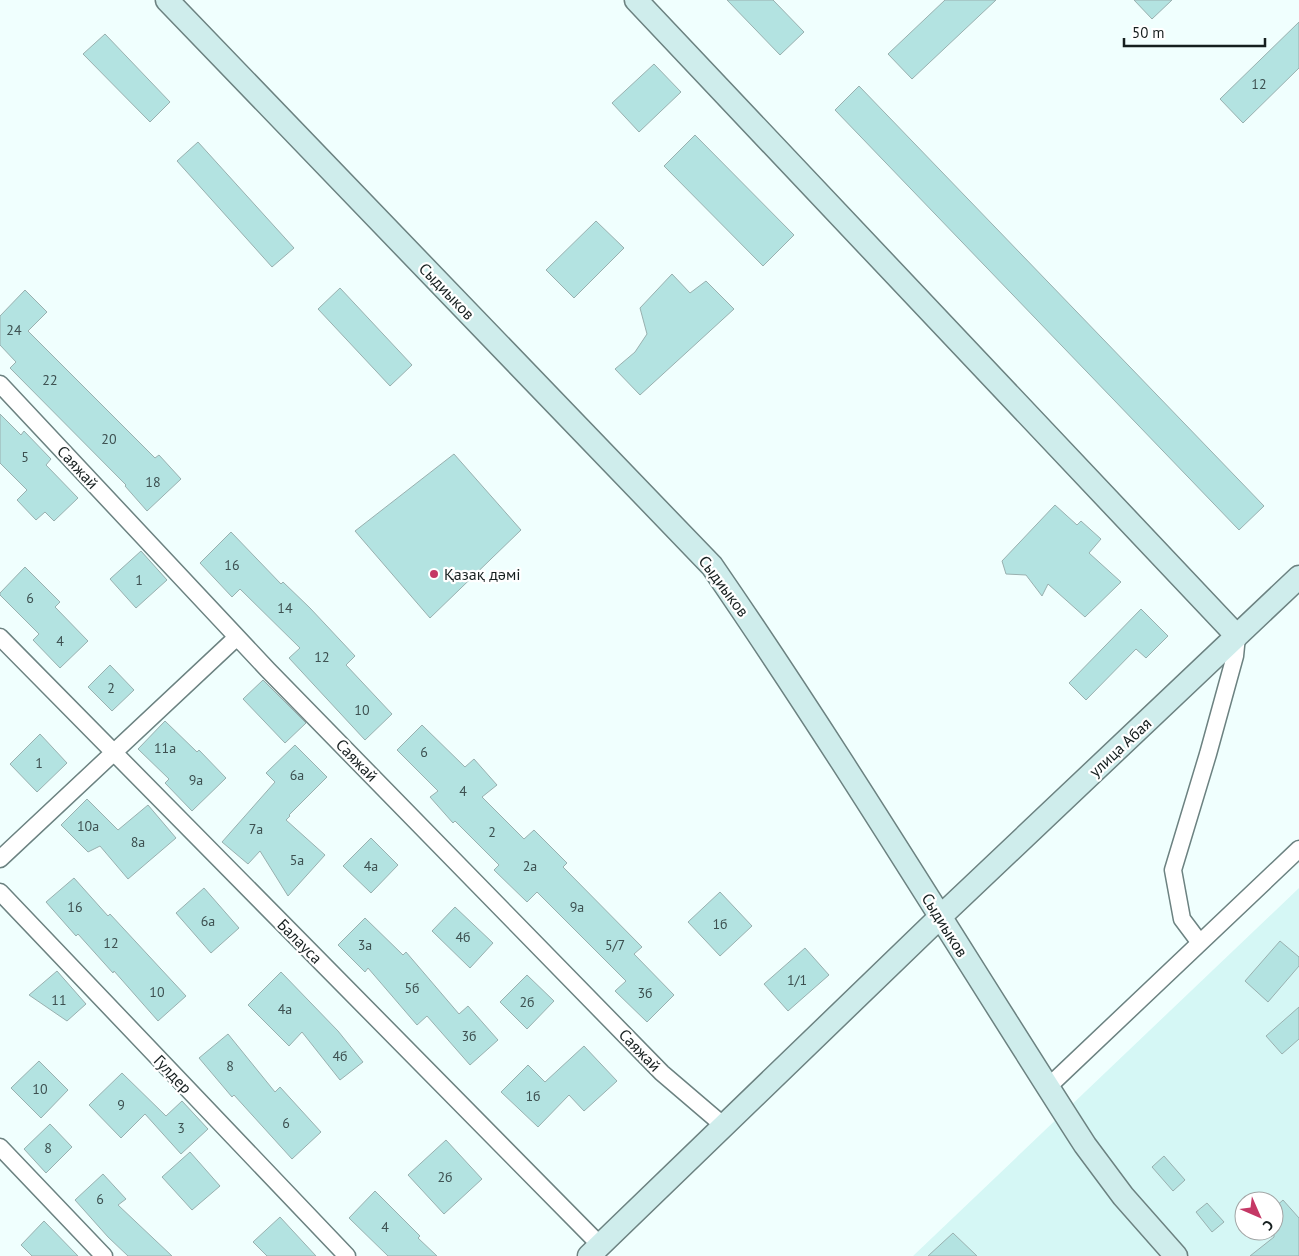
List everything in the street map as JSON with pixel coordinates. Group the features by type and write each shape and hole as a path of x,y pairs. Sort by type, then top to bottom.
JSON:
{"street":[{"name":"Сыдиыков","path":"168,0 712,566 784,672 1085,1145 1123,1196 1176,1256"},
{"path":"636,0 1237,636 1235,656 1216,727 1172,870 1182,919 1200,943"},
{"name":"Саяжай","path":"0,384 237,637 662,1073 724,1126"},
{"name":"улица Абая","path":"594,1250 1299,577"},
{"name":"Балауса","path":"0,637 594,1250"},
{"path":"0,859 237,637"},
{"path":"1048,1088 1299,849"},
{"name":"Гулдер","path":"0,892 347,1256"},
{"path":"0,1147 104,1256"}],"shaded area":[{"path":"1299,888 1299,1256 913,1256"}],"building":[{"path":"727,0 773,0 804,32 780,55"},
{"path":"945,0 996,0 912,79 888,54"},
{"path":"1134,0 1172,0 1152,19"},
{"path":"1299,22 1299,68 1243,123 1220,99"},
{"path":"105,34 170,102 150,122 83,54"},
{"path":"654,64 681,92 639,132 612,103"},
{"path":"859,86 1264,506 1239,530 835,110"},
{"path":"695,135 794,235 763,266 664,166"},
{"path":"198,142 294,248 272,267 177,161"},
{"path":"596,221 624,248 574,298 546,270"},
{"path":"672,274 690,293 706,281 734,309 640,395 615,369 635,352 647,334 640,308"},
{"path":"340,288 412,365 390,386 318,309"},
{"path":"25,290 47,312 28,331 155,458 159,455 181,479 147,511 126,485 10,368 16,362 0,345 0,316"},
{"path":"0,414 21,435 24,431 51,459 46,465 78,498 54,521 45,512 36,520 17,500 27,490 0,463"},
{"name":"Қазақ дәмі","path":"454,454 521,530 430,618 355,531"},
{"path":"1055,505 1077,525 1081,521 1101,539 1089,553 1121,582 1085,617 1048,584 1042,596 1026,575 1006,574 1002,561"},
{"path":"231,532 281,584 283,582 310,608 355,656 346,665 392,714 365,740 289,658 300,648 240,589 232,597 200,563"},
{"path":"141,551 167,580 136,608 110,579"},
{"path":"25,567 60,602 55,607 88,641 60,668 33,640 39,634 0,595"},
{"path":"1141,609 1168,636 1146,658 1136,649 1086,700 1069,683"},
{"path":"110,665 134,690 112,711 88,687"},
{"path":"263,680 306,723 285,743 243,699"},
{"path":"165,721 197,752 199,750 226,778 192,811 165,783 169,779 138,749"},
{"path":"422,725 465,767 474,759 497,785 482,797 524,839 534,830 567,863 563,867 642,947 634,954 674,995 647,1022 615,991 626,981 537,892 527,902 494,870 499,865 455,821 453,823 430,797 438,791 397,750"},
{"path":"40,734 67,763 37,792 10,764"},
{"path":"295,745 327,777 286,820 325,855 288,896 260,851 248,864 222,842 275,782 266,773"},
{"path":"87,799 118,830 148,805 176,838 128,879 100,846 88,852 61,825"},
{"path":"371,838 398,865 371,893 343,866"},
{"path":"74,878 186,996 158,1021 114,971 113,973 78,934 76,936 46,902"},
{"path":"204,888 239,928 211,953 176,913"},
{"path":"720,892 752,926 720,956 688,922"},
{"path":"455,907 493,943 470,968 432,931"},
{"path":"365,918 403,955 406,952 459,1014 468,1006 498,1040 470,1065 427,1016 417,1025 368,968 365,972 338,945"},
{"path":"1280,941 1299,957 1299,966 1268,1002 1245,981"},
{"path":"805,948 829,975 788,1011 764,984"},
{"path":"57,971 86,1004 67,1021 29,995"},
{"path":"281,972 338,1031 363,1062 340,1080 302,1032 289,1046 248,1005"},
{"path":"527,975 554,1001 527,1029 500,1002"},
{"path":"1299,1007 1299,1039 1282,1054 1266,1036"},
{"path":"228,1034 275,1092 280,1087 321,1132 292,1159 234,1095 232,1097 199,1058"},
{"path":"584,1046 617,1081 584,1111 569,1095 538,1127 501,1092 528,1065 545,1082"},
{"path":"39,1061 68,1090 41,1118 11,1088"},
{"path":"122,1073 166,1116 182,1101 208,1129 181,1154 145,1114 121,1138 89,1105"},
{"path":"50,1124 72,1147 46,1173 24,1149"},
{"path":"446,1140 482,1179 444,1214 408,1175"},
{"path":"190,1152 220,1186 192,1210 162,1177"},
{"path":"1164,1156 1185,1180 1173,1191 1152,1167"},
{"path":"103,1174 126,1199 118,1205 172,1256 128,1256 75,1200"},
{"path":"375,1191 420,1236 418,1238 437,1256 388,1256 349,1218"},
{"path":"1284,1201 1299,1218 1299,1256 1250,1256 1269,1241 1284,1241"},
{"path":"1207,1203 1224,1222 1212,1232 1196,1212"},
{"path":"280,1217 316,1256 267,1256 253,1242"},
{"path":"44,1221 78,1256 32,1256 21,1245"},
{"path":"953,1233 977,1256 928,1256"}],"place":[{"name":"Қазақ дәмі","path":"434,574"}]}
